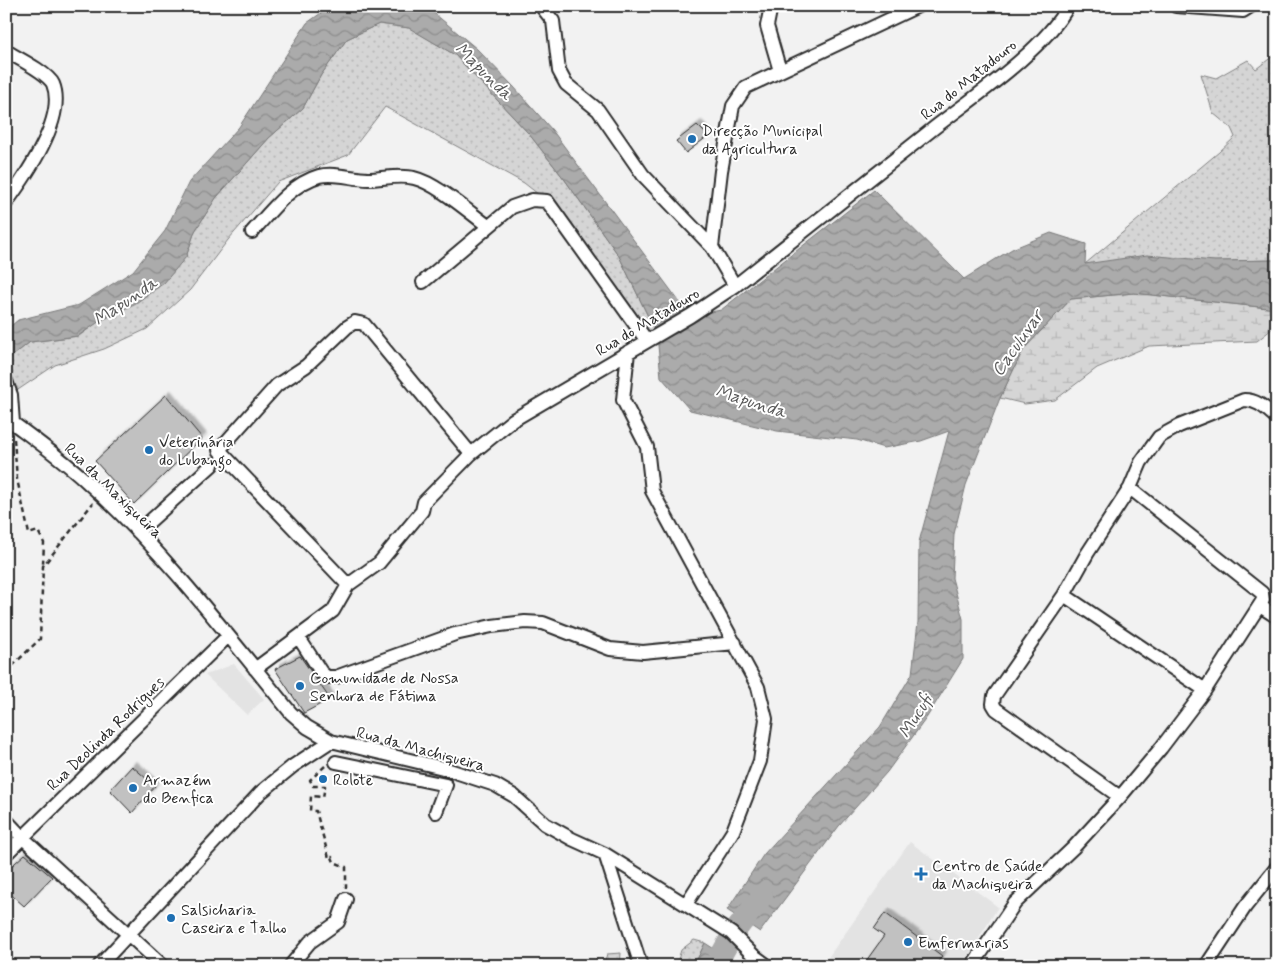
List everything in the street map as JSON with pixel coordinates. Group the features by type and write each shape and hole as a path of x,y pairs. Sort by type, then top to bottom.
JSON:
{"street":[{"path":"541,6 553,21 559,71 566,84 598,110 643,175 712,247 735,286"},
{"path":"771,6 767,26 780,72"},
{"path":"712,247 721,171 733,106 746,87 918,6"},
{"name":"Rua do Matadouro","path":"255,669 333,611 348,585 379,563 422,511 424,502 472,454 513,420 690,316 735,286 997,79 1046,36 1060,20 1068,6"},
{"path":"1176,6 1243,11 1251,6"},
{"path":"6,50 41,72 52,83 56,98 52,119 45,139 30,169 6,203"},
{"path":"252,232 278,204 299,186 319,176 369,179 401,176 415,178 433,186 488,226"},
{"path":"423,282 512,206 532,200 547,201 652,338"},
{"path":"348,585 219,450 246,417 277,385 306,366 347,327 355,322 364,324 472,454"},
{"path":"628,352 623,400 647,447 652,491 758,687 766,719 760,761 733,831 686,904"},
{"path":"6,381 10,395 13,423"},
{"path":"1120,797 996,709 993,704 994,696 1064,595 1087,554 1130,488 1141,462 1159,437 1179,426 1244,400 1252,400 1277,418"},
{"name":"Rua da Maxiqueira","path":"13,423 85,480 138,532 195,596"},
{"path":"138,532 212,464"},
{"path":"972,966 1015,903 1074,848 1120,797 1205,690 1263,600 1262,593 1130,488"},
{"path":"1064,595 1205,690"},
{"name":"Rua da Machiqueira","path":"195,596 291,713 306,727 331,742 443,768 494,785 514,796 545,824 572,840 605,854 716,923 731,933 753,955 768,966"},
{"path":"1260,606 1277,617"},
{"path":"299,638 321,672 327,677 344,674 455,634 492,626 526,622 543,623 610,649 619,650 643,652 735,643"},
{"name":"Rua Deolinda Rodrigues","path":"6,854 228,636"},
{"path":"99,966 127,933 260,793 294,766 331,742"},
{"path":"336,762 446,784 436,812"},
{"path":"6,820 22,837 163,966"},
{"path":"605,854 641,966"},
{"path":"1206,966 1245,907 1277,867"},
{"path":"290,966 310,942 338,922 346,899"}],"path":[{"path":"6,672 40,639 44,543 38,531 29,534 17,479 13,423"},
{"path":"42,566 100,495"},
{"path":"336,762 323,766 310,780 313,786 324,786 323,797 311,796 310,811 316,811 329,858 332,857 334,862 346,867 346,899"}],"shaded area":[{"path":"234,664 264,699 247,715 205,675"},
{"name":"Centro de Saúde da Machiqueira","path":"910,842 998,907 962,966 822,966"}],"green space":[{"path":"379,24 410,28 455,55 529,134 565,180 619,256 657,335 647,341 547,201 524,183 385,107 348,155 278,182 228,240 190,290 147,329 104,349 55,365 6,398 6,366 10,358 30,342 79,336 186,257 195,231 216,198 269,138 303,108 321,75 347,39"},
{"path":"1277,53 1277,260 1085,264 1235,137 1231,128 1213,113 1201,74 1216,78 1248,60 1256,69"},
{"path":"1134,293 1277,309 1277,325 1257,341 1149,346 1097,368 1055,400 1025,404 1000,398 1023,350 1071,299"},
{"path":"694,940 705,943 694,966 676,966 681,950"},
{"path":"621,953 620,966 603,966 607,954"}],"water":[{"path":"331,6 419,6 429,9 477,49 552,130 690,316 721,310 874,190 964,279 1012,249 1051,233 1086,244 1085,264 1147,255 1215,261 1277,260 1277,309 1134,293 1071,299 1023,350 1000,398 966,485 954,534 952,578 963,619 963,659 927,717 887,772 839,826 760,932 727,910 764,854 880,727 912,674 918,622 919,542 949,431 921,441 884,448 857,440 777,431 690,410 661,377 657,335 619,256 565,180 529,134 455,55 409,28 379,24 347,39 321,75 303,108 269,138 216,198 195,231 186,257 164,283 136,303 100,321 78,336 30,342 10,358 6,366 6,330 18,320 79,305 133,271 165,231 189,182 239,127 307,23"},
{"path":"705,943 739,965 739,966 694,966"}],"building":[{"name":"Direcção Municipal da Agricultura","path":"697,125 708,136 686,153 676,141"},
{"name":"Veterinária do Lubango","path":"166,395 202,438 134,504 95,461"},
{"name":"Comunidade de Nossa Senhora de Fátima","path":"300,656 330,699 304,713 275,669"},
{"name":"Armazém do Benfica","path":"132,766 155,786 132,813 110,790"},
{"path":"25,854 52,877 24,906 6,890 6,871"},
{"name":"Emfermarias","path":"885,913 942,956 935,966 873,966 866,961 884,936 874,929"}],"waterway":[{"name":"Mucufi","path":"715,966 733,934 762,896"}],"place":[{"name":"Direcção Municipal da Agricultura","path":"692,139"},
{"name":"Veterinária do Lubango","path":"149,450"},
{"name":"Comunidade de Nossa Senhora de Fátima","path":"300,686"},
{"name":"Rolote","path":"323,779"},
{"name":"Armazém do Benfica","path":"133,788"},
{"name":"Centro de Saúde da Machiqueira","path":"921,874"},
{"name":"Salsicharia Caseira e Talho","path":"171,918"},
{"name":"Emfermarias","path":"908,942"}],"water label":[{"name":"Mapunda","path":"484,71"},
{"name":"Mapunda","path":"125,301"},
{"name":"Caculuvar","path":"1017,343"},
{"name":"Mapunda","path":"751,401"}]}
